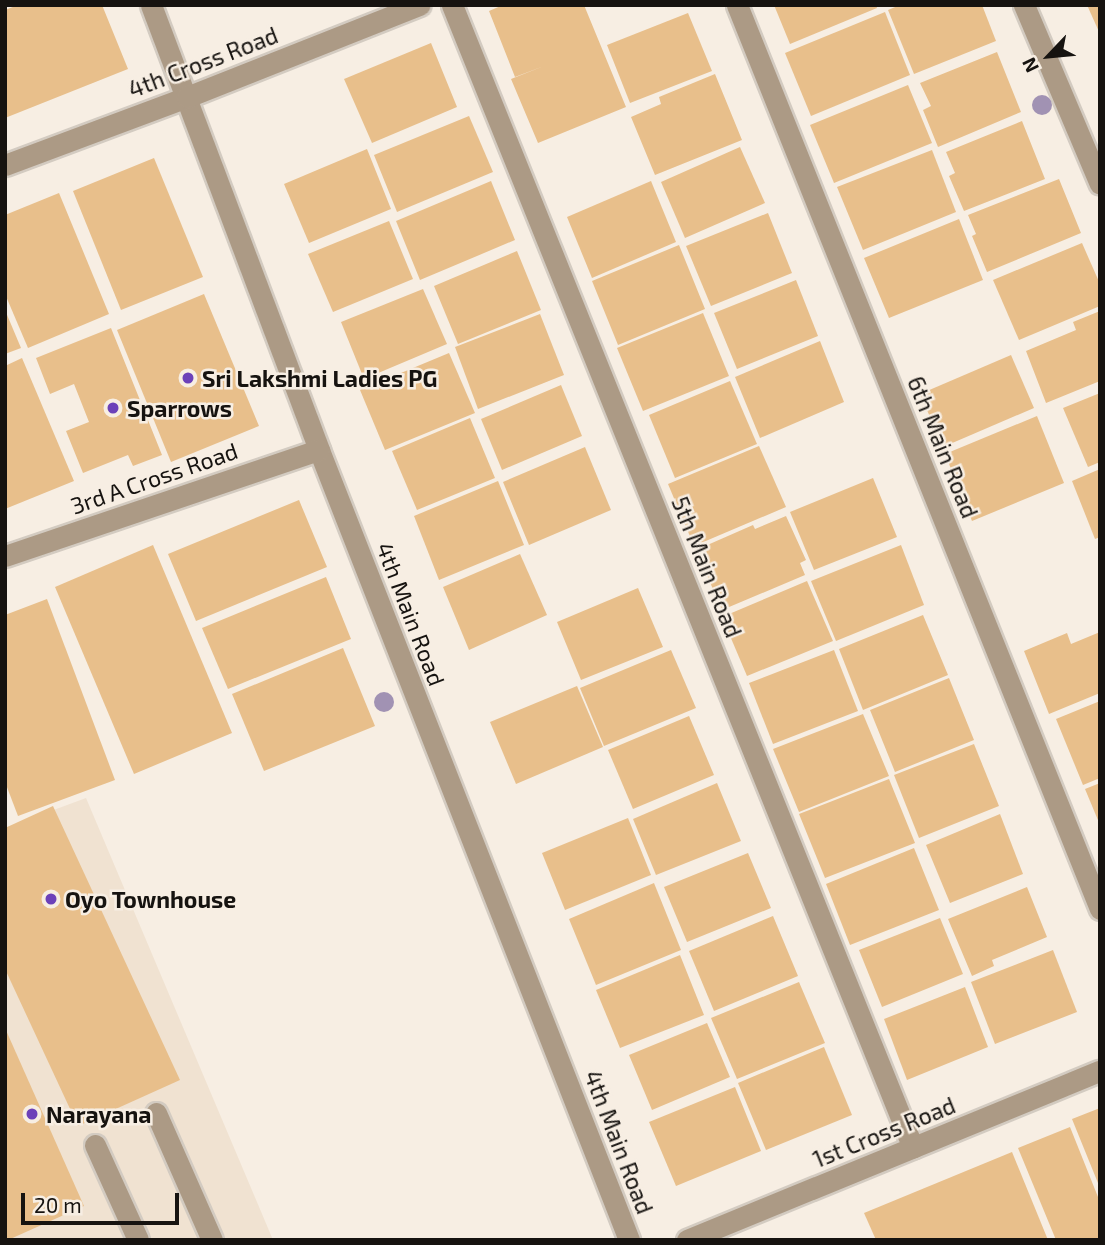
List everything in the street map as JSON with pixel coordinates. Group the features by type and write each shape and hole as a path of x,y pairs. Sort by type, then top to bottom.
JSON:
{"street":[{"name":"4th Main Road","path":"151,5 319,450 629,1240"},
{"name":"4th Cross Road","path":"5,165 187,97 419,5"},
{"name":"5th Main Road","path":"452,5 913,1148"},
{"name":"6th Main Road","path":"737,5 1100,909"},
{"path":"1024,5 1100,184"},
{"name":"3rd A Cross Road","path":"5,556 319,450"},
{"name":"1st Cross Road","path":"687,1240 1100,1071"},
{"path":"156,1113 212,1240"},
{"path":"95,1145 138,1240"}],"shaded area":[{"path":"86,798 273,1240 5,1240 5,828"}],"building":[{"path":"18,5 102,5 128,69 5,118 5,10"},
{"path":"503,5 584,5 626,107 538,143 511,79 544,66 515,77 489,11"},
{"path":"774,5 876,5 877,8 790,44"},
{"path":"900,5 982,5 996,41 914,74 888,10"},
{"path":"1087,5 1100,5 1100,34"},
{"path":"885,12 910,75 811,116 785,53"},
{"path":"688,13 712,71 630,103 607,45"},
{"path":"431,43 457,107 372,143 344,79"},
{"path":"997,52 1021,112 938,147 923,110 931,106 920,83"},
{"path":"715,74 742,140 655,175 631,117 661,104 659,97"},
{"path":"908,85 932,143 834,183 810,125"},
{"path":"469,116 493,172 397,212 374,155"},
{"path":"1022,121 1045,179 964,211 949,176 955,173 946,152"},
{"path":"740,147 765,203 685,238 661,182"},
{"path":"367,149 391,209 309,243 284,184"},
{"path":"932,150 956,212 863,250 837,187"},
{"path":"154,158 203,277 121,310 73,191"},
{"path":"1059,179 1081,233 987,272 972,236 976,234 968,215"},
{"path":"491,181 515,240 420,280 396,221"},
{"path":"651,181 676,242 592,278 567,217"},
{"path":"59,193 109,314 28,348 5,294 5,215"},
{"path":"768,213 792,273 711,306 686,246"},
{"path":"959,219 983,280 889,318 864,258"},
{"path":"389,221 413,279 333,312 308,254"},
{"path":"1082,243 1100,284 1100,306 1019,340 993,280"},
{"path":"679,245 705,309 618,345 592,281"},
{"path":"517,251 541,310 458,344 434,286"},
{"path":"796,280 818,336 737,369 714,313"},
{"path":"423,289 447,344 364,379 341,322"},
{"name":"Sri Lakshmi Ladies PG","path":"204,294 259,426 171,462 117,330"},
{"path":"5,310 21,348 5,354"},
{"path":"1100,311 1100,381 1046,403 1026,351 1076,330 1073,322"},
{"path":"703,313 729,376 643,411 617,348"},
{"path":"540,314 564,375 478,409 455,347"},
{"name":"Sparrows","path":"111,328 162,455 133,466 128,455 83,473 66,431 89,422 74,384 50,394 36,358"},
{"path":"820,341 844,402 760,438 735,377"},
{"path":"449,353 475,413 385,450 360,390"},
{"path":"1011,355 1034,408 943,447 920,394"},
{"path":"22,358 74,481 5,509 5,366"},
{"path":"730,381 757,444 675,478 649,415"},
{"path":"561,385 582,436 502,470 481,419"},
{"path":"1100,393 1100,462 1088,467 1063,408"},
{"path":"1037,416 1064,483 972,521 945,454"},
{"path":"470,418 495,478 417,510 392,451"},
{"path":"759,446 786,507 694,546 668,484"},
{"path":"585,447 611,510 529,545 503,482"},
{"path":"1100,469 1100,537 1095,539 1072,481"},
{"path":"873,478 897,537 814,570 790,512"},
{"path":"498,481 524,545 439,580 414,516"},
{"path":"299,500 327,567 196,621 168,554"},
{"path":"786,516 806,560 800,563 805,575 722,610 696,550 753,525 755,529"},
{"path":"153,545 232,733 134,774 55,587"},
{"path":"901,545 924,605 836,641 811,581"},
{"path":"520,554 547,615 469,650 443,587"},
{"path":"326,577 351,639 228,689 202,628"},
{"path":"807,581 833,641 747,676 722,617"},
{"path":"638,588 663,647 581,680 557,622"},
{"path":"47,599 115,780 18,816 5,782 5,615"},
{"path":"923,615 948,675 863,710 839,649"},
{"path":"1100,632 1100,693 1049,714 1024,651 1067,633 1071,644"},
{"path":"343,648 375,726 264,771 232,694"},
{"path":"671,650 696,708 604,746 580,688"},
{"path":"834,650 858,711 773,744 749,683"},
{"path":"949,678 974,740 895,772 870,710"},
{"path":"577,686 603,747 516,784 490,722"},
{"path":"1100,701 1100,778 1083,785 1056,719"},
{"path":"863,714 889,776 799,812 773,749"},
{"path":"689,716 714,775 633,809 608,750"},
{"path":"974,744 999,806 919,838 894,775"},
{"path":"889,779 915,843 825,878 799,814"},
{"path":"717,783 741,841 656,875 633,819"},
{"path":"1100,783 1100,825 1085,789"},
{"name":"Oyo Townhouse","path":"53,806 180,1080 78,1126 5,969 5,828"},
{"path":"1000,814 1023,874 950,903 926,845"},
{"path":"628,818 651,875 565,910 542,853"},
{"path":"914,848 939,910 850,945 826,884"},
{"path":"748,853 771,908 687,942 664,887"},
{"path":"654,883 681,950 596,985 569,919"},
{"path":"1027,887 1047,937 992,960 994,966 972,976 948,919"},
{"path":"773,916 798,976 714,1011 689,951"},
{"path":"940,918 963,974 882,1007 859,950"},
{"path":"1053,950 1077,1012 995,1044 971,982"},
{"path":"680,955 704,1015 620,1048 596,990"},
{"path":"799,982 825,1043 737,1079 711,1018"},
{"path":"965,987 988,1047 907,1080 884,1019"},
{"path":"707,1023 730,1077 652,1110 629,1055"},
{"name":"Narayana","path":"5,1028 84,1206 8,1240 5,1240"},
{"path":"824,1047 852,1115 766,1150 738,1083"},
{"path":"735,1087 761,1151 676,1186 649,1122"},
{"path":"1100,1108 1100,1188 1072,1119"},
{"path":"1070,1127 1100,1202 1100,1240 1056,1240 1018,1148"},
{"path":"1012,1152 1048,1240 876,1240 864,1213"}],"place":[{"name":"Sri Lakshmi Ladies PG","path":"188,378"},
{"name":"Sparrows","path":"113,408"},
{"name":"Oyo Townhouse","path":"51,899"},
{"name":"Narayana","path":"32,1114"}]}
